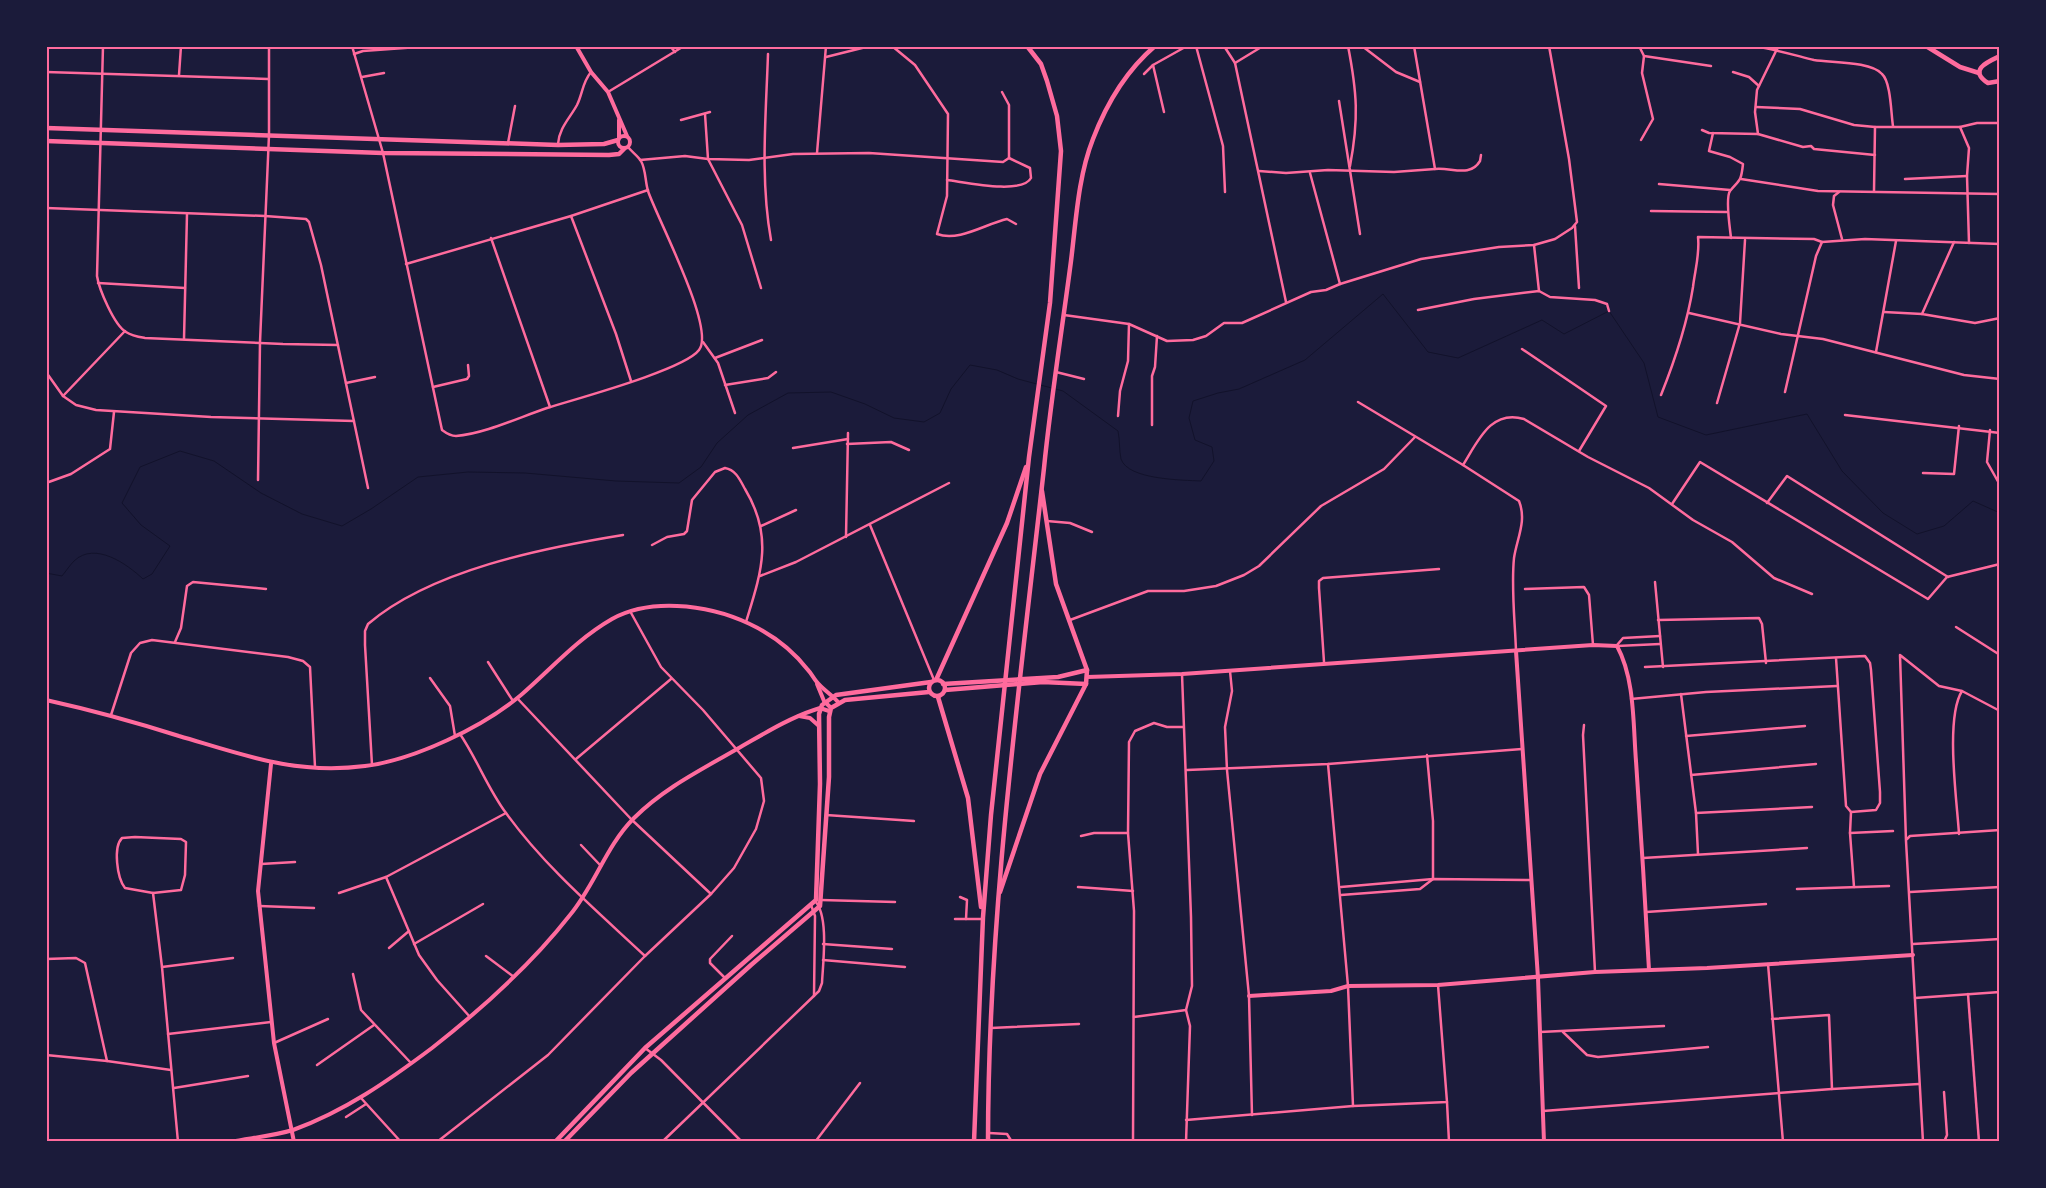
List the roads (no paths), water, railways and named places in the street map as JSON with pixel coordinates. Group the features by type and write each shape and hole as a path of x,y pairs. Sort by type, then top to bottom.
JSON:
{"main road":[{"path":"974,1142 983,918 991,815 1029,456 1057,224 1061,134 1041,64 1027,46"},
{"path":"988,1142 991,1028 998,901 1015,719 1050,405 1075,221 1093,138 1122,83 1135,66 1155,46"},
{"path":"1926,46 1960,67 1980,73"},
{"path":"2000,56 1985,63 1981,67 1980,73 1982,79 1988,83 2000,81"},
{"path":"46,128 558,145 604,144 619,139"},
{"path":"46,141 383,153 609,155 619,154 626,148"},
{"path":"929,692 928,688 934,681 1007,523 1029,456"},
{"path":"998,901 1040,774 1086,684 1087,678 1087,670 1056,584 1041,487"},
{"path":"1034,681 1087,670"},
{"path":"564,1142 652,1054 721,991 820,906 816,901 820,784 819,726 820,708 824,702 833,696 934,681 943,684 990,684"},
{"path":"938,696 945,690 990,684 1034,681 1086,684"},
{"path":"943,684 945,690"},
{"path":"555,1142 645,1048 816,901 826,815 830,710 838,702 888,694 929,692 938,696 968,798 983,918"}],"street":[{"path":"103,46 98,210 98,284 125,332 146,338 338,345"},
{"path":"180,75 181,46"},
{"path":"258,480 260,342 269,135 269,46"},
{"path":"352,46 380,140 442,430 455,436 609,390 661,371 699,350 703,342 702,330 692,298 672,244 648,190 640,160 626,148 620,146 619,117"},
{"path":"354,54 363,51 432,46"},
{"path":"576,46 591,72 608,92 631,143 626,148"},
{"path":"670,46 674,52"},
{"path":"608,92 684,46"},
{"path":"817,153 826,46"},
{"path":"826,57 870,46"},
{"path":"892,46 915,65 946,107 949,123 947,196 936,232 943,236 963,234 1007,219 1016,224"},
{"path":"1144,74 1153,65 1187,46"},
{"path":"1196,46 1223,146 1225,192"},
{"path":"1224,46 1235,63 1286,302"},
{"path":"1235,63 1263,46"},
{"path":"1348,46 1356,84 1357,130 1349,170"},
{"path":"1362,46 1396,72 1420,82"},
{"path":"1414,46 1435,169"},
{"path":"1549,46 1572,178 1579,288"},
{"path":"1639,46 1644,56 1642,73 1653,119 1641,140"},
{"path":"1754,46 1776,49 1815,60 1878,70 1886,80 1893,126"},
{"path":"1758,134 1755,112 1759,86 1776,49"},
{"path":"768,54 765,159 767,217 771,240"},
{"path":"1644,56 1712,66"},
{"path":"1153,65 1164,112"},
{"path":"46,72 268,79"},
{"path":"558,145 562,129 577,106 585,78 591,72"},
{"path":"1733,72 1748,77 1759,86"},
{"path":"362,77 384,73"},
{"path":"1002,92 1009,105 1009,158"},
{"path":"1339,102 1360,234"},
{"path":"508,143 515,106"},
{"path":"1756,107 1800,109 1875,128 1893,126 1960,127 2000,123"},
{"path":"681,120 710,112"},
{"path":"705,114 708,159 742,225 761,288"},
{"path":"1960,127 1969,148 1966,176 1969,244"},
{"path":"1874,191 1875,128"},
{"path":"1702,130 1714,133 1758,134 1803,147 1811,146 1814,149 1875,155"},
{"path":"1714,133 1709,152 1743,164 1741,179 1729,192 1727,212 1730,238"},
{"path":"619,139 627,136"},
{"path":"640,160 685,156 708,159 765,159 817,153 893,154 1000,163 1009,158"},
{"path":"1259,171 1310,173 1349,170 1394,172 1435,169 1461,172 1472,169 1480,161 1481,155"},
{"path":"947,180 1002,187 1028,183 1031,178 1030,168 1009,158"},
{"path":"1310,173 1340,284"},
{"path":"1905,179 1966,176"},
{"path":"1741,179 1752,179 1777,186 1840,192 1874,191 1935,194 1967,192 2000,194"},
{"path":"1659,184 1731,190"},
{"path":"406,264 571,216 648,190"},
{"path":"1840,192 1834,196 1833,201 1842,239"},
{"path":"46,208 265,216 302,218 309,222 321,265 368,488"},
{"path":"1651,211 1727,212"},
{"path":"184,339 187,214"},
{"path":"571,216 616,334 630,381"},
{"path":"1063,314 1129,324 1172,342 1199,339 1224,323 1242,322 1312,292 1326,290 1421,259 1498,247 1534,245 1555,239 1575,226"},
{"path":"1661,395 1673,366 1689,313 1698,262 1698,237 1745,240 1814,239 1822,242 1842,239 2000,244"},
{"path":"491,238 550,407"},
{"path":"1717,404 1740,323 1745,240"},
{"path":"1876,352 1896,241"},
{"path":"1785,392 1816,256 1822,242"},
{"path":"1922,314 1954,242"},
{"path":"1534,245 1539,291"},
{"path":"98,284 185,288"},
{"path":"1418,310 1474,299 1539,291 1550,297 1596,300 1607,304 1609,311"},
{"path":"1884,312 1922,314 1975,323 2000,318"},
{"path":"1689,313 1740,323 1781,334 1823,339 1964,375 2000,379"},
{"path":"1118,416 1120,391 1128,361 1129,324"},
{"path":"63,396 125,332"},
{"path":"1152,424 1152,376 1155,366 1157,336"},
{"path":"715,358 762,340"},
{"path":"703,342 715,358 735,413"},
{"path":"1522,349 1606,406 1579,451"},
{"path":"433,387 467,379 469,376 468,365"},
{"path":"46,372 63,396 79,406 114,412 354,421"},
{"path":"725,384 768,378 776,372"},
{"path":"1054,374 1084,379"},
{"path":"346,383 375,377"},
{"path":"1358,402 1519,501 1523,510 1514,558 1516,651 1538,978 1538,1032 1544,1142"},
{"path":"46,483 71,474 110,450 114,412"},
{"path":"1845,415 1960,426 2000,433"},
{"path":"1463,465 1482,434 1499,418 1514,416 1524,419 1649,488 1703,526 1718,532 1732,542 1774,578 1812,594"},
{"path":"1923,473 1954,474 1960,426"},
{"path":"1990,430 1987,462 2000,485"},
{"path":"846,537 848,433"},
{"path":"1068,621 1148,591 1184,590 1216,586 1244,575 1259,566 1321,506 1384,469 1415,437"},
{"path":"793,448 848,439"},
{"path":"847,444 891,442 909,450"},
{"path":"1672,504 1700,462 1928,598 1949,577 2000,564"},
{"path":"652,544 667,537 684,534 687,531 692,500 720,468 731,469 751,498 761,526 764,551 760,576 746,622"},
{"path":"1767,503 1787,476 1949,577"},
{"path":"760,576 796,562 948,483"},
{"path":"761,526 796,510"},
{"path":"1046,520 1070,523 1092,532"},
{"path":"870,525 934,681"},
{"path":"372,765 365,645 365,631 368,624 413,596 484,566 526,553 623,536"},
{"path":"1324,662 1318,588 1319,581 1322,578 1439,569"},
{"path":"176,642 181,628 187,586 193,582 266,589"},
{"path":"1655,582 1663,667"},
{"path":"1525,590 1584,586 1589,595 1592,645"},
{"path":"46,700 111,715 271,764 315,767 372,765 411,756 455,736 518,698 577,642 612,619 630,611 659,606 688,606 716,611 746,622 795,656 816,682 838,702"},
{"path":"438,1142 548,1055 645,956 711,894 742,858 763,809 764,794 761,778 703,710 661,667 630,611"},
{"path":"1658,620 1759,618 1762,624 1766,663"},
{"path":"1956,626 2000,655"},
{"path":"1617,646 1624,638 1660,636"},
{"path":"111,715 131,653 136,646 152,640 272,654 307,664 310,667 315,767"},
{"path":"1087,678 1230,671 1324,662 1592,645 1661,644"},
{"path":"1617,646 1624,659 1631,699 1649,970"},
{"path":"1923,1142 1906,838 1900,655 1939,686 1962,691 2000,711"},
{"path":"1645,667 1766,663 1836,658 1865,656 1870,663 1871,670 1880,803 1876,810 1851,812 1847,810 1836,686 1836,658"},
{"path":"488,662 513,701"},
{"path":"1230,671 1232,691 1225,727 1227,770 1249,996 1252,1115"},
{"path":"1182,674 1183,727 1187,770 1192,986 1186,1010 1190,1026 1186,1142"},
{"path":"430,678 450,706 455,736"},
{"path":"576,759 671,679"},
{"path":"816,682 824,702 830,710"},
{"path":"1631,699 1681,694 1836,686"},
{"path":"1959,834 1954,733 1957,699 1962,691"},
{"path":"1681,694 1696,814 1698,854"},
{"path":"518,698 632,820 711,894"},
{"path":"230,1142 290,1130 332,1114 361,1098 411,1063 470,1017 515,978 543,948 583,898 612,846 632,820 671,787 799,716 820,708 830,710"},
{"path":"799,716 810,718 819,726"},
{"path":"1133,1142 1134,1017 1132,891 1128,833 1128,751 1130,736 1140,729 1154,723 1168,727 1183,727"},
{"path":"1584,725 1596,972"},
{"path":"1686,736 1805,726"},
{"path":"460,733 506,813 540,854 583,898 645,956"},
{"path":"1187,770 1227,770 1328,764 1524,749"},
{"path":"1427,755 1433,821 1433,879"},
{"path":"271,764 259,864 259,906 274,1043 290,1130 294,1142"},
{"path":"1328,764 1341,887 1348,986 1353,1106"},
{"path":"1691,775 1816,764"},
{"path":"1696,814 1812,807"},
{"path":"1851,812 1850,833 1854,887"},
{"path":"340,893 386,877 506,813"},
{"path":"826,815 914,821"},
{"path":"1906,838 2000,830"},
{"path":"1850,833 1893,831"},
{"path":"1081,836 1094,833 1128,833"},
{"path":"135,837 166,837 181,839 186,842 186,866 182,888 176,891 153,893 128,890 122,884 118,852 120,840 135,837"},
{"path":"581,845 601,866"},
{"path":"1643,858 1807,848"},
{"path":"259,864 295,862"},
{"path":"386,877 414,944 428,968 470,1017"},
{"path":"1341,887 1433,879 1531,880"},
{"path":"1341,895 1420,889 1433,879"},
{"path":"1797,889 1889,886"},
{"path":"1078,887 1132,891"},
{"path":"1910,892 2000,887"},
{"path":"153,893 162,967 178,1142"},
{"path":"960,897 967,900 966,919"},
{"path":"814,996 816,901 895,902"},
{"path":"414,944 483,904"},
{"path":"1646,912 1766,904"},
{"path":"259,906 314,908"},
{"path":"662,1142 762,1048 821,988 823,916 820,906"},
{"path":"955,919 983,918"},
{"path":"389,948 409,932"},
{"path":"726,978 710,963 710,959 732,936"},
{"path":"1913,944 2000,939"},
{"path":"823,944 892,949"},
{"path":"1249,996 1331,991 1348,986 1438,985 1596,972 1913,955"},
{"path":"486,956 515,978"},
{"path":"46,959 76,958 85,963 108,1061"},
{"path":"162,967 233,958"},
{"path":"823,960 905,967"},
{"path":"1768,964 1783,1142"},
{"path":"353,974 362,1010 411,1063"},
{"path":"1438,985 1449,1142"},
{"path":"716,986 721,991"},
{"path":"1916,998 2000,992"},
{"path":"1968,994 1979,1142"},
{"path":"1134,1017 1186,1010"},
{"path":"1772,1019 1829,1015 1832,1089"},
{"path":"274,1043 328,1019"},
{"path":"168,1034 271,1022"},
{"path":"316,1065 374,1024"},
{"path":"991,1028 1079,1024"},
{"path":"1538,1032 1664,1026"},
{"path":"1563,1032 1587,1055 1598,1057 1708,1047"},
{"path":"645,1048 742,1142"},
{"path":"46,1056 108,1061 171,1070"},
{"path":"174,1088 248,1076"},
{"path":"816,1142 860,1083"},
{"path":"1543,1111 1920,1084"},
{"path":"1944,1092 1947,1135 1944,1142"},
{"path":"361,1098 401,1142"},
{"path":"1186,1120 1353,1106 1447,1102"},
{"path":"346,1117 366,1104"},
{"path":"988,1133 1007,1134 1012,1142"}],"waterway":[{"path":"46,573 62,576 74,561 82,555 91,553 101,554 120,561 143,579 152,574 170,546 141,525 122,503 140,467 180,451 214,461 261,493 302,514 342,526 418,477 468,472 525,473 616,481 679,483 701,467 717,443 748,415 788,393 831,392 865,404 894,418 924,422 940,413 951,389 970,365 997,370 1018,379 1063,391 1118,431 1121,459 1126,466 1134,471 1157,478 1201,481 1214,461 1212,447 1195,440 1189,418 1193,401 1239,389 1305,360 1383,294 1428,352 1458,358 1542,320 1564,334 1609,311 1644,363 1658,417 1706,435 1807,414 1842,471 1883,513 1917,534 1944,526 1973,501 2000,513"}]}
